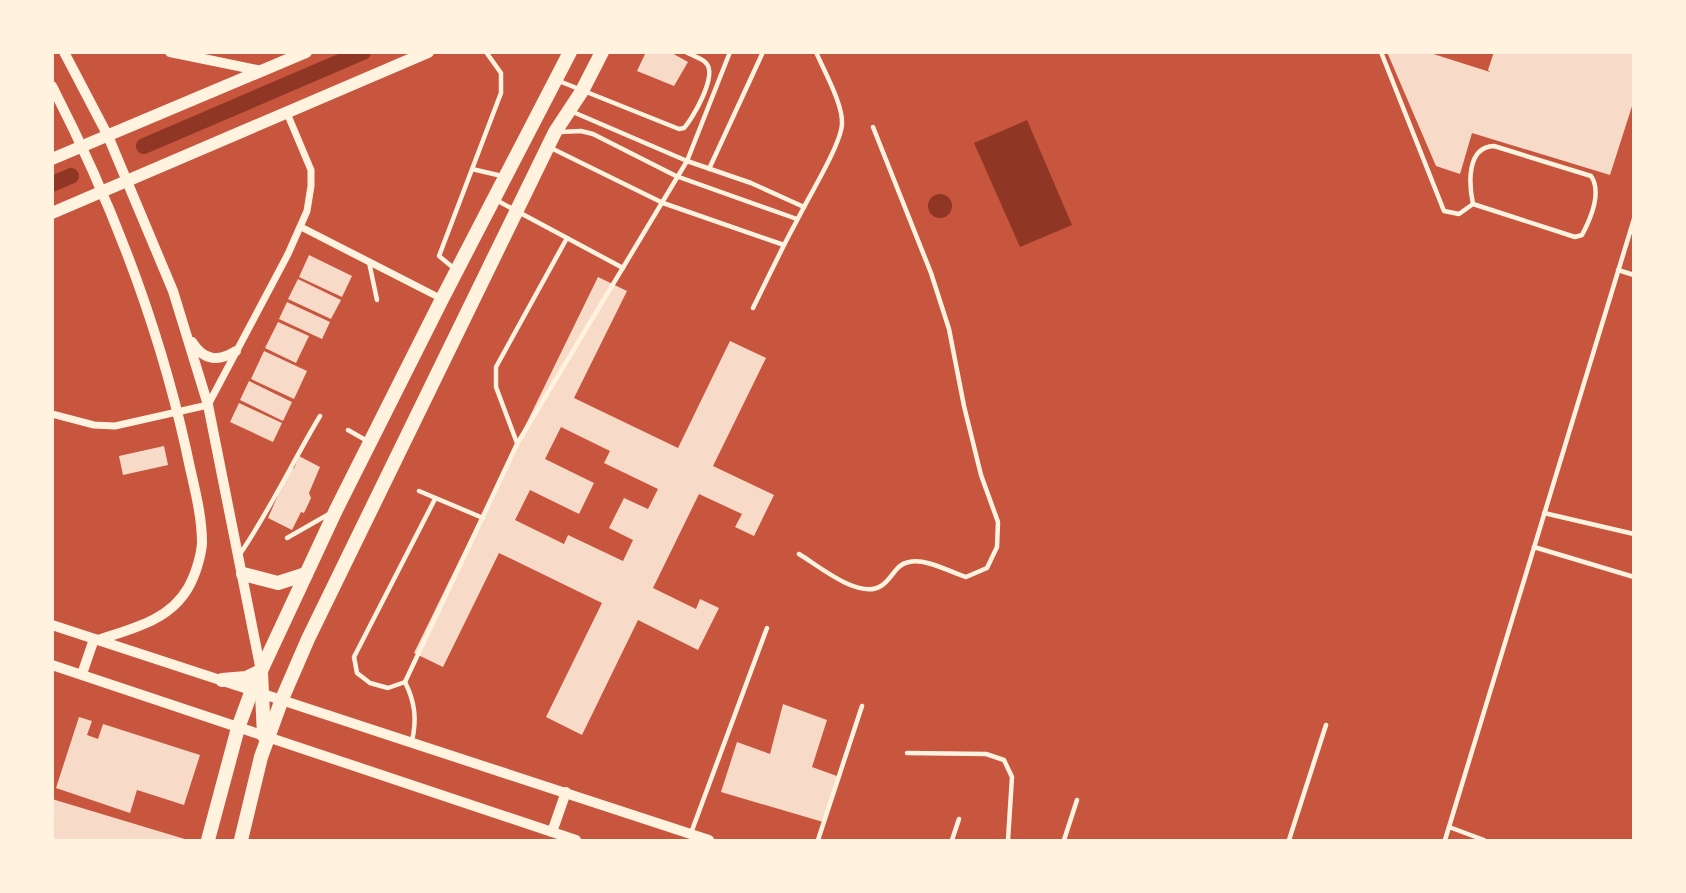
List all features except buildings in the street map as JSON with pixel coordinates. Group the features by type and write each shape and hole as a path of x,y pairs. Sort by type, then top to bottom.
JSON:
{"main road":[{"path":"52,159 306,52"},
{"path":"52,212 428,52"},
{"path":"241,841 266,737 308,639 555,132 582,91 602,52"},
{"path":"266,737 258,692 261,671 336,510 569,53"},
{"path":"243,574 278,583 306,575"},
{"path":"222,680 246,678 261,671"},
{"path":"208,841 237,728 258,692"}],"street":[{"path":"64,52 108,136 173,291 208,405 261,671"},
{"path":"170,52 262,71"},
{"path":"52,86 83,146 151,315 178,412 201,522 202,547 198,562 189,587 176,605 139,628 94,642"},
{"path":"53,416 94,425 115,426 208,405 301,227 310,198 311,170 287,113"},
{"path":"301,227 442,299"},
{"path":"187,335 196,348 209,358 220,359 236,351"},
{"path":"52,625 94,642 282,699 564,796 709,841"},
{"path":"83,672 94,642"},
{"path":"52,664 83,672 237,728 552,830 576,841"},
{"path":"552,830 564,796"}],"lane":[{"path":"456,271 439,256 501,93 501,73 486,52"},
{"path":"556,80 679,129 684,128 710,80 706,63 686,52"},
{"path":"435,499 354,657 357,673 370,683 388,688 405,682 517,443 687,161 730,52"},
{"path":"709,169 763,52"},
{"path":"753,308 839,137 843,122 839,105 816,52"},
{"path":"1381,52 1444,211 1459,214 1473,204"},
{"path":"569,110 687,161 751,183 804,207"},
{"path":"799,554 852,587 869,591 883,586 896,569 909,562 924,563 966,577 986,569 997,547 998,522 981,475 949,328 931,273 873,127"},
{"path":"555,132 581,131 593,134 676,176 797,219"},
{"path":"548,146 663,203 784,245"},
{"path":"1494,146 1591,176 1596,184 1596,194 1583,235 1575,237 1473,204 1468,185 1470,170 1478,151 1484,147 1494,146"},
{"path":"472,169 505,177"},
{"path":"494,199 624,268"},
{"path":"1445,841 1633,219"},
{"path":"517,443 496,387 496,367 567,237"},
{"path":"369,262 377,300"},
{"path":"1618,270 1633,275"},
{"path":"239,555 257,529 289,467 320,416"},
{"path":"348,430 370,442"},
{"path":"419,491 483,518"},
{"path":"287,538 336,510"},
{"path":"1544,513 1633,534"},
{"path":"1534,547 1633,577"},
{"path":"691,834 767,628"},
{"path":"405,682 415,701 411,742"},
{"path":"818,841 862,706"},
{"path":"1289,841 1326,725"},
{"path":"907,753 986,754 1004,760 1012,777 1008,841"},
{"path":"1064,841 1077,800"},
{"path":"952,841 959,819"},
{"path":"1449,828 1484,841"}],"shaded area":[{"path":"1027,120 1072,225 1020,247 974,143"},
{"path":"940,194 949,197 952,206 949,215 940,218 931,215 928,206 931,197"}],"waterway":[{"path":"144,146 363,52"},
{"path":"52,184 71,176"}]}
